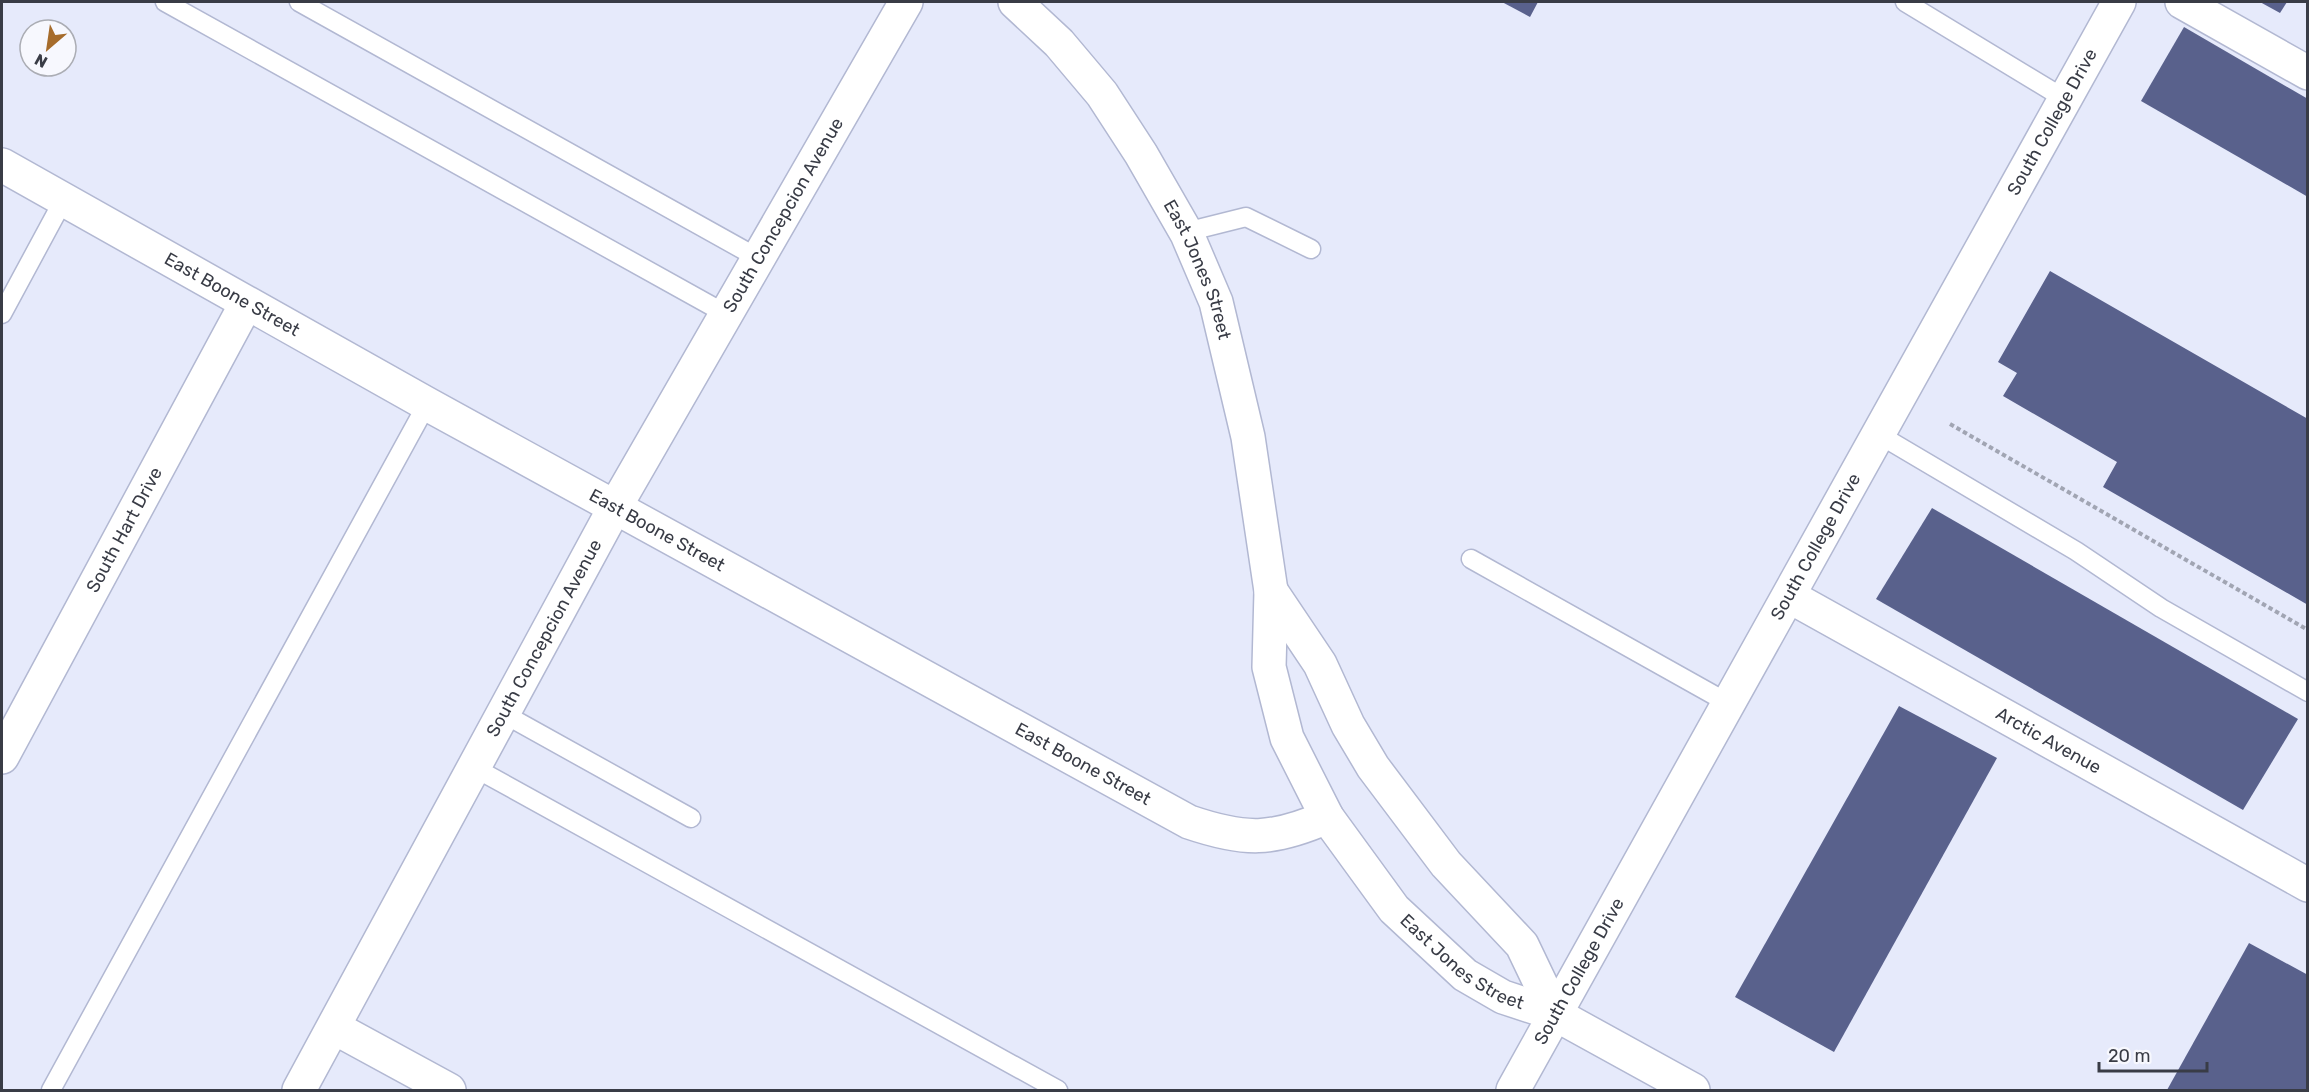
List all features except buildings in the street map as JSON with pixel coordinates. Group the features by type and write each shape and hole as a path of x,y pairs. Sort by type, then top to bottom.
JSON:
{"street":[{"name":"South Concepcion Avenue","path":"299,1090 335,1028 615,507 906,2"},
{"name":"East Jones Street","path":"1015,2 1059,43 1102,94 1142,154 1186,232 1216,302 1248,437 1271,591 1269,667 1287,738 1327,817 1395,909 1456,967 1503,997 1555,1014"},
{"name":"South College Drive","path":"1513,1090 2119,2"},
{"path":"2182,2 2307,74"},
{"name":"East Boone Street","path":"2,165 246,304 1188,822 1245,836 1276,835 1327,817"},
{"name":"South Hart Drive","path":"2,757 246,304"},
{"name":"East Jones Street","path":"1271,591 1320,664 1347,725 1373,767 1446,864 1522,945 1555,1014"},
{"name":"Arctic Avenue","path":"1789,596 2307,885"},
{"path":"1555,1014 1693,1090"},
{"path":"335,1028 449,1090"}],"lane":[{"path":"165,2 726,314"},
{"path":"299,2 758,258"},
{"path":"1905,2 2065,99"},
{"path":"2,314 64,199"},
{"path":"1186,232 1246,217 1311,249"},
{"path":"51,1090 427,404"},
{"path":"1878,434 2056,539 2161,608 2307,692"},
{"path":"1471,559 1728,704"},
{"path":"504,714 691,818"},
{"path":"475,768 1058,1090"}],"path":[{"path":"1950,424 2307,630"}]}
